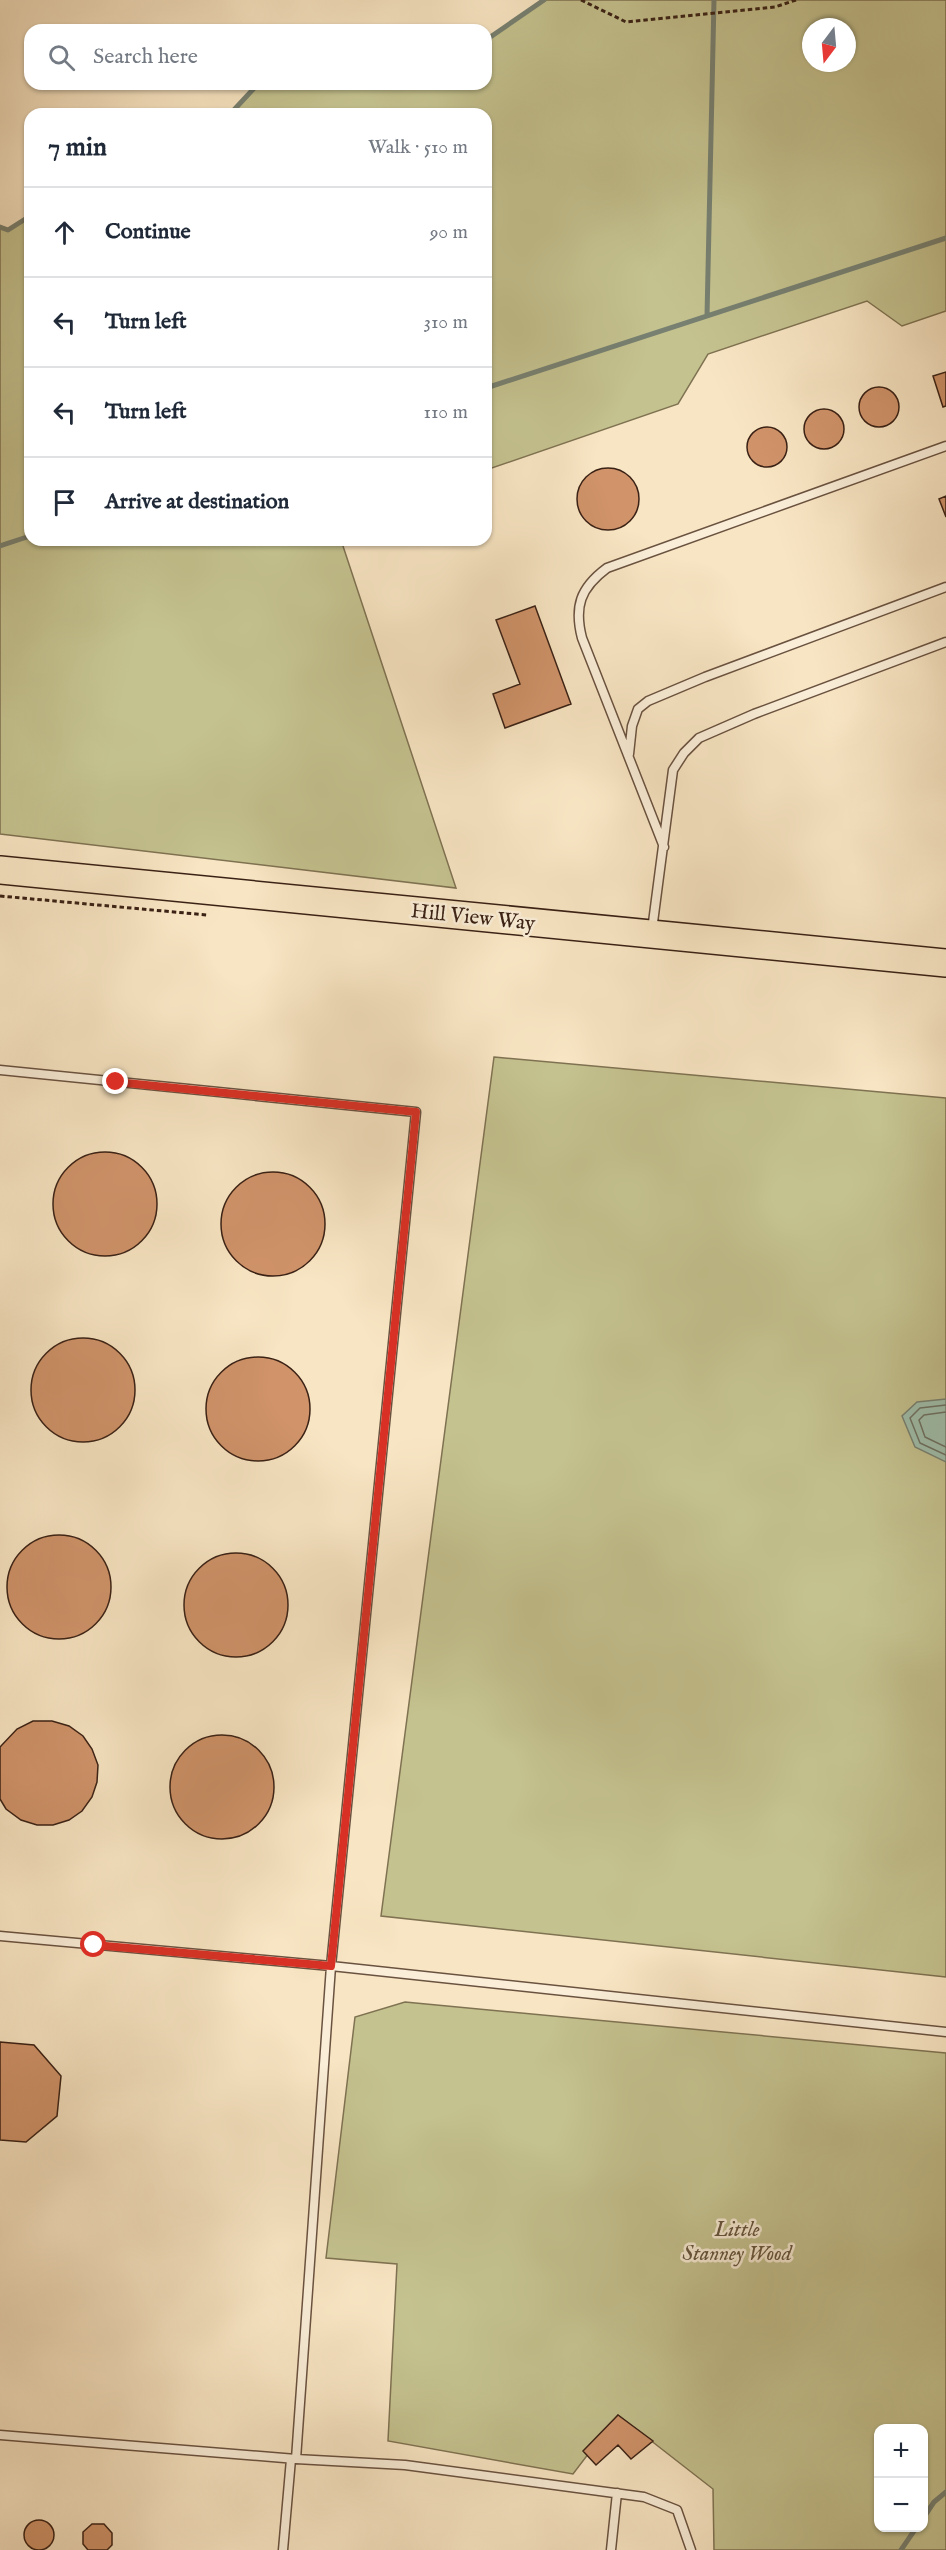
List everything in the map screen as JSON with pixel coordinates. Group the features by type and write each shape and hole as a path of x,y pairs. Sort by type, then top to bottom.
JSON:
{"main road":[{"name":"Hill View Way","path":"0,870 651,936 946,963"}],"lane":[{"path":"664,847 582,639 578,620 585,589 607,568 946,446"},
{"path":"629,759 632,726 638,709 648,701 705,677 946,587"},
{"path":"651,936 674,770 684,753 699,738 754,714 946,642"},
{"path":"0,1070 416,1112 331,1966 294,2459 283,2550"},
{"path":"0,1936 331,1966 946,2031"},
{"path":"0,2435 294,2459 405,2465 644,2497 677,2511 691,2550"},
{"path":"611,2550 618,2493"}],"path":[{"path":"581,0 626,22 775,7 796,0"}],"green space":[{"path":"544,0 946,0 946,311 902,326 867,301 708,354 678,404 492,468 492,108 236,108 252,90 492,90 492,36"},
{"path":"24,220 24,546 343,546 456,888 0,834 0,227 8,230"},
{"path":"494,1057 946,1098 946,1977 381,1916"},
{"name":"Little Stanney Wood","path":"405,2002 946,2053 946,2550 714,2550 713,2489 618,2415 573,2474 388,2441 397,2264 326,2258 355,2017"}],"water":[{"path":"946,1399 946,1462 915,1447 902,1416 917,1402"}],"building":[{"path":"946,372 946,406 943,407 933,376"},
{"path":"879,387 887,388 893,393 898,399 898,415 893,421 887,426 879,427 871,426 865,421 860,415 859,407 860,399 865,393 871,388"},
{"path":"824,409 832,410 838,415 843,421 843,437 838,443 832,448 824,449 816,448 810,443 805,437 804,429 805,421 810,415 816,410"},
{"path":"767,427 775,428 781,433 786,439 786,455 781,461 775,466 767,467 759,466 753,461 748,455 747,447 748,439 753,433 759,428"},
{"path":"608,468 630,477 639,499 630,521 608,530 586,521 577,499 586,477"},
{"path":"946,496 946,517 939,499"},
{"path":"535,606 571,704 505,728 493,694 520,684 496,620"},
{"path":"105,1152 125,1156 142,1167 153,1184 157,1204 153,1224 142,1241 125,1252 105,1256 85,1252 68,1241 57,1224 53,1204 57,1184 68,1167 85,1156"},
{"path":"273,1172 293,1176 310,1187 321,1204 325,1224 321,1244 310,1261 293,1272 273,1276 253,1272 236,1261 225,1244 221,1224 225,1204 236,1187 253,1176"},
{"path":"83,1338 103,1342 120,1353 131,1370 135,1390 131,1410 120,1427 103,1438 83,1442 63,1438 46,1427 35,1410 31,1390 35,1370 46,1353 63,1342"},
{"path":"258,1357 278,1361 295,1372 306,1389 310,1409 306,1429 295,1446 278,1457 258,1461 238,1457 221,1446 210,1429 206,1409 210,1389 221,1372 238,1361"},
{"path":"59,1535 79,1539 96,1550 107,1567 111,1587 107,1607 96,1624 79,1635 59,1639 39,1635 22,1624 11,1607 7,1587 11,1567 22,1550 39,1539"},
{"path":"236,1553 256,1557 273,1568 284,1585 288,1605 284,1625 273,1642 256,1653 236,1657 216,1653 199,1642 188,1625 184,1605 188,1585 199,1568 216,1557"},
{"path":"33,1721 52,1721 69,1726 83,1736 92,1749 98,1765 97,1782 92,1797 82,1811 69,1820 53,1825 37,1825 21,1820 6,1809 0,1799 0,1747 17,1729"},
{"path":"222,1735 242,1739 259,1750 270,1767 274,1787 270,1807 259,1824 242,1835 222,1839 202,1835 185,1824 174,1807 170,1787 174,1767 185,1750 202,1739"},
{"path":"0,2042 34,2045 61,2076 57,2116 26,2142 0,2140"},
{"path":"618,2415 653,2441 631,2459 618,2445 596,2465 583,2451"},
{"path":"39,2520 50,2524 54,2535 50,2546 39,2550 28,2546 24,2535 28,2524"},
{"path":"92,2524 104,2524 112,2533 112,2545 107,2550 88,2550 83,2544 83,2532"}],"waterway":[{"path":"492,36 544,0"},
{"path":"707,316 714,0"},
{"path":"236,108 252,90"},
{"path":"0,227 8,230 24,220"},
{"path":"492,386 946,238"},
{"path":"0,546 24,538"},
{"path":"928,2511 934,2502 946,2492"},
{"path":"901,2550 913,2532"}],"route":[{"path":"94,1945 331,1966 416,1112 116,1082"}]}
